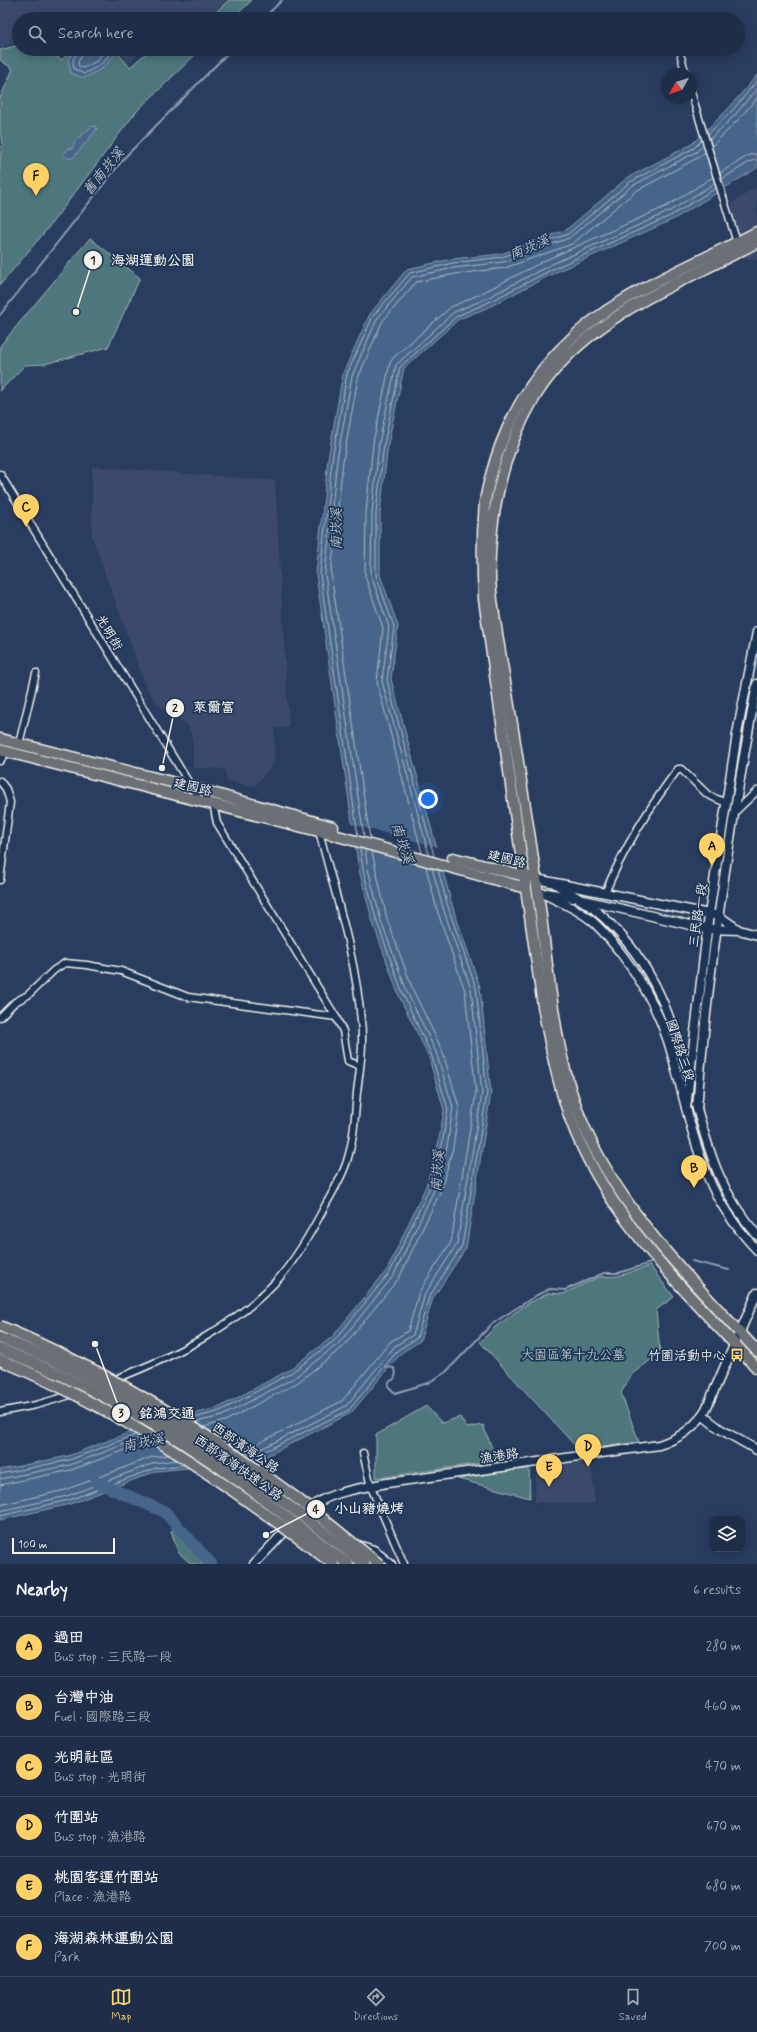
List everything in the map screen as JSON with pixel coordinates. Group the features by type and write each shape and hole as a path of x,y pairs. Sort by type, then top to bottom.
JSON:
{"main road":[{"path":"757,232 626,298 568,341 530,385 503,438 492,472 485,502 481,558 484,599 542,1006 553,1058 566,1104 592,1167 617,1208 654,1255 757,1368"},
{"path":"757,242 632,306 595,331 570,353 538,392 520,425 503,467 492,531 490,566 494,614 538,891 552,1000 559,1042 578,1110 604,1168 641,1222 692,1282 757,1351"},
{"name":"建國路","path":"0,739 191,787 455,868 526,888"},
{"name":"建國路","path":"3,750 319,831 334,831"},
{"name":"建國路","path":"453,858 536,879"},
{"name":"西部濱海公路","path":"0,1326 86,1365 187,1423 285,1490 379,1564"},
{"name":"西部濱海快速公路","path":"0,1338 66,1366 120,1394 220,1455 311,1522 364,1564"},
{"name":"西部濱海快速公路","path":"0,1348 66,1377 123,1406 185,1444 243,1484 348,1564"},
{"path":"0,1360 90,1401 153,1437 267,1514 333,1564"}],"street":[{"path":"680,57 684,68"},
{"path":"695,104 737,243"},
{"name":"光明街","path":"0,474 200,801"},
{"name":"三民路一段","path":"686,1108 688,1079 709,914 726,803 757,632"},
{"path":"19,744 36,673"},
{"name":"三民路一段","path":"697,1109 702,1047 717,930 757,684"},
{"path":"0,761 3,750"},
{"path":"605,893 619,859 655,798 678,769 681,769 708,796 726,803"},
{"path":"0,781 6,788 10,802 0,880"},
{"path":"735,812 757,791"},
{"path":"213,804 217,823 336,1017 343,1031 348,1061 360,1066"},
{"path":"0,1412 36,1405 84,1392 147,1367 229,1321 254,1302 279,1277 298,1253 346,1165 353,1140 360,1066 362,1023 355,974 319,831"},
{"name":"建國路","path":"536,879 719,916"},
{"name":"國際路三段","path":"554,883 594,909 618,933 649,972 665,1003 677,1038 712,1164 736,1208 757,1235"},
{"name":"建國路","path":"526,888 538,891"},
{"path":"538,891 707,928 717,930 739,930 757,935"},
{"name":"國際路三段","path":"538,891 590,919 612,942 641,983 668,1041 686,1108 708,1179 726,1212 757,1250"},
{"path":"719,916 739,930"},
{"path":"0,1017 15,1002 28,995 54,970 65,963 121,971 188,997 336,1017"},
{"name":"漁港路","path":"254,1564 292,1524 316,1502 334,1494 371,1487 659,1445 680,1437 690,1430 702,1415 757,1293"},
{"path":"702,1415 720,1429 757,1450"},
{"path":"363,1454 371,1487 404,1564"},
{"path":"305,1512 338,1536 374,1549 392,1564"},
{"path":"292,1524 328,1551 339,1564"}],"shaded area":[{"path":"0,0 227,0 214,12 12,12 12,44 0,48"},
{"path":"123,56 136,56 129,63"},
{"path":"757,186 757,260 736,256 737,234 731,204"},
{"path":"92,466 275,481 289,728 275,728 274,763 255,786 226,781 225,769 193,768 193,747 191,733 187,724 166,712 155,701 147,689 92,537"},
{"path":"591,1461 595,1504 535,1502 536,1468"}],"green space":[{"path":"229,0 252,0 239,12 216,12"},
{"path":"12,47 12,56 55,56 62,60 66,56 120,56 130,67 143,56 194,56 136,112 48,228 0,285 0,164 2,138 0,134 0,98 13,69 0,60 0,50"},
{"path":"90,238 140,278 108,347 45,364 25,365 0,391 0,346"},
{"name":"大園區第十九公墓","path":"650,1266 674,1297 656,1310 660,1353 632,1374 621,1393 639,1442 579,1450 480,1342 495,1327 524,1306 548,1293 563,1294 599,1277 618,1276"},
{"path":"426,1406 442,1423 460,1417 467,1428 483,1425 497,1461 376,1478 376,1435"},
{"path":"529,1468 530,1498 458,1479"},
{"path":"176,1528 206,1564 191,1564 178,1552 171,1531"}],"water":[{"path":"70,56 113,56 103,68 84,78 71,73 68,59"},
{"name":"南崁溪","path":"757,75 757,168 674,219 554,273 487,308 459,319 404,368 388,444 380,514 380,575 398,626 391,679 452,905 480,987 491,1093 466,1248 433,1298 420,1341 401,1353 351,1413 255,1462 157,1471 70,1504 0,1520 0,1470 68,1456 154,1423 218,1408 289,1370 332,1337 387,1270 426,1186 438,1145 444,1110 428,1055 399,996 373,923 359,870 316,574 328,459 343,373 370,314 407,269 452,259 501,254 566,230 627,178 692,144 728,109"},
{"path":"95,126 97,129 73,158 67,158 63,155 69,148 72,149 75,141 91,127"}],"pier":[{"path":"351,824 438,847 444,870 354,847"}],"waterway":[{"name":"舊南崁溪","path":"270,12 282,0"},
{"name":"舊南崁溪","path":"0,315 126,156 225,56"},
{"path":"692,1261 729,1270"},
{"path":"386,1367 394,1368 396,1373 394,1379 389,1382 388,1386 395,1393 428,1383 446,1372 492,1324 537,1295 550,1289 565,1290 604,1273 618,1273 654,1262"},
{"path":"96,1482 165,1512 211,1564"}],"place":[{"name":"海湖森林運動公園","path":"36,196"},
{"name":"海湖運動公園","path":"76,312"},
{"name":"光明社區","path":"26,527"},
{"name":"萊爾富","path":"162,768"},
{"name":"過田","path":"712,866"},
{"name":"台灣中油","path":"694,1188"},
{"name":"銘鴻交通","path":"95,1344"},
{"name":"竹圍活動中心","path":"737,1355"},
{"name":"竹圍站","path":"588,1467"},
{"name":"桃園客運竹圍站","path":"549,1487"},
{"name":"小山豬燒烤","path":"266,1535"}]}
